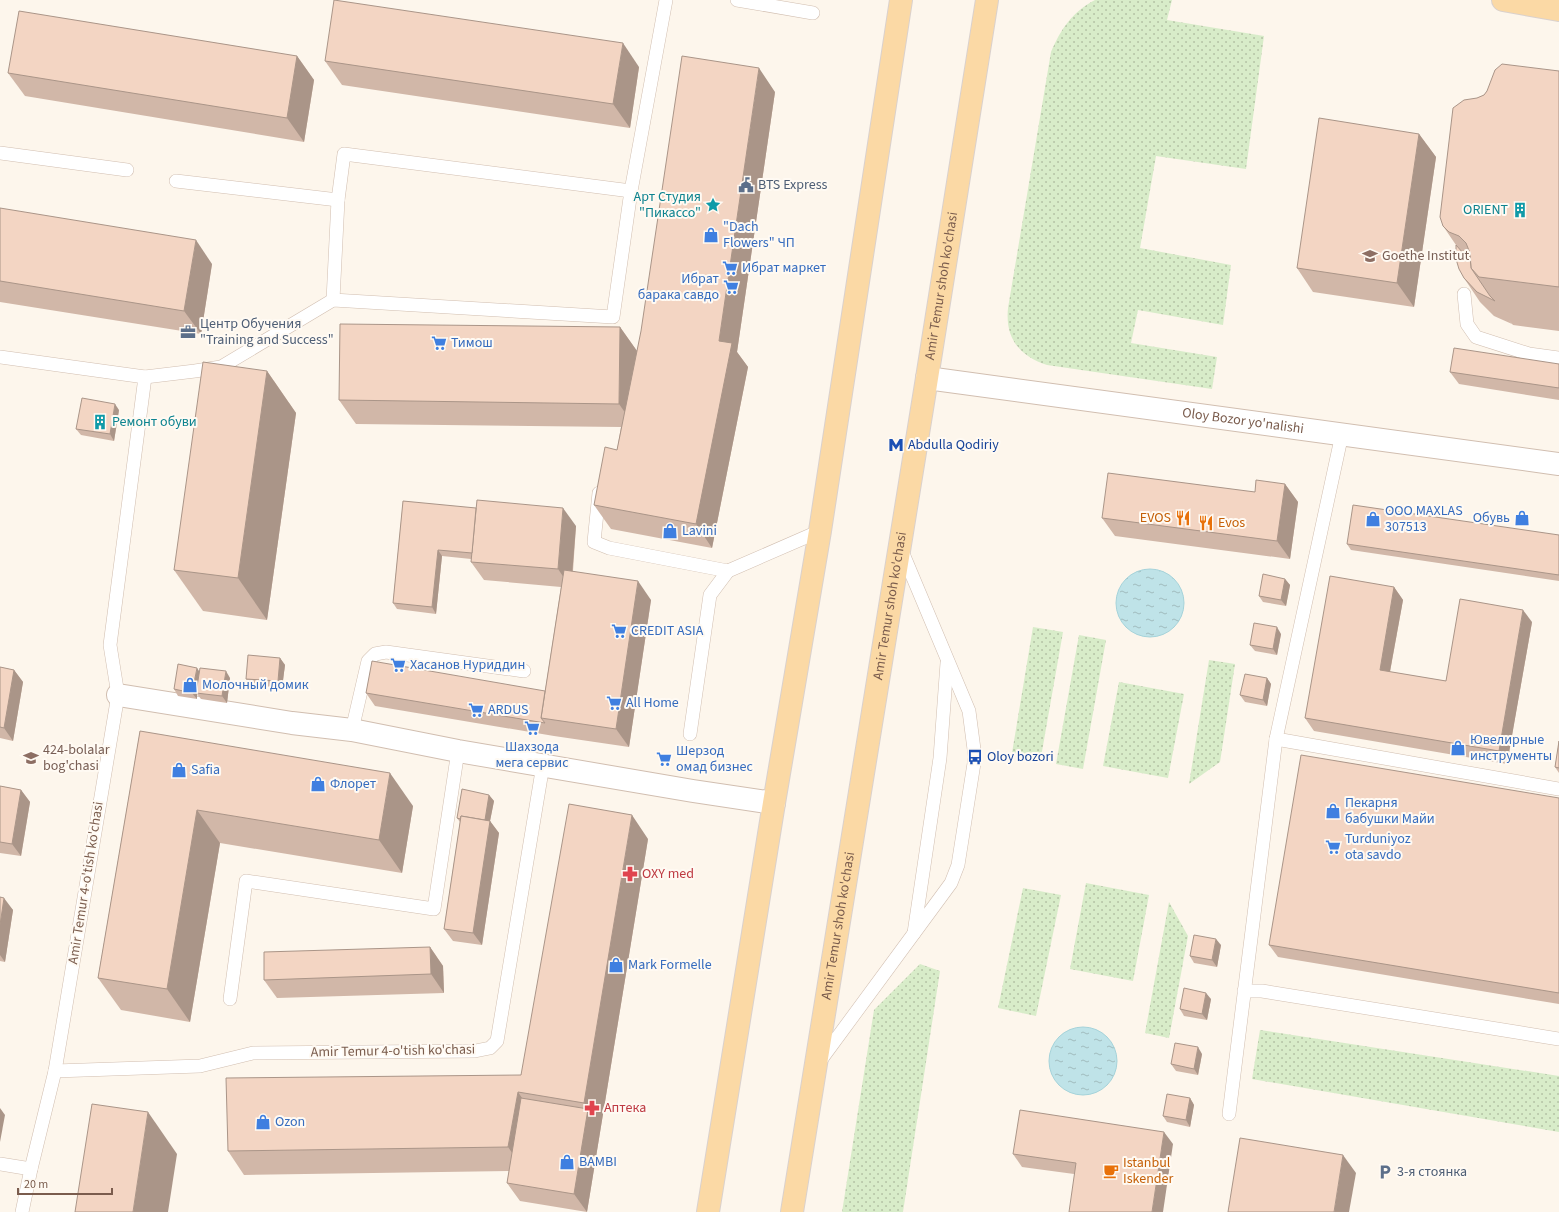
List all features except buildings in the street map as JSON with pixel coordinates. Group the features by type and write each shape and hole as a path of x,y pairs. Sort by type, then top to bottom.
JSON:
{"main road":[{"path":"708,1212 774,803 820,531 901,0"},
{"path":"1503,0 1559,10"},
{"name":"Amir Temur shoh ko'chasi","path":"792,1212 899,544 988,4"}],"street":[{"name":"Oloy Bozor yo'nalishi","path":"927,378 1559,464"},
{"path":"118,695 292,724 352,730 458,751 693,791 774,803"}],"lane":[{"path":"0,357 145,377 221,367 333,300 612,317 631,191 666,0"},
{"path":"737,0 813,12"},
{"path":"0,153 127,170"},
{"path":"333,300 338,200 344,154 631,191"},
{"path":"176,181 338,200"},
{"path":"1464,294 1467,324 1476,337 1529,354 1559,358"},
{"name":"Amir Temur 4-o'tish ko'chasi","path":"22,1212 55,1071 118,695 110,645 145,377"},
{"path":"1229,1114 1276,739 1342,434"},
{"path":"601,480 594,542 609,548 728,571"},
{"path":"690,734 710,595 728,571 820,531"},
{"path":"815,1067 913,937 951,883 958,865 975,757 969,712 899,544"},
{"path":"352,730 368,661 375,654 386,652 524,671"},
{"path":"913,937 940,758 948,659"},
{"path":"1276,739 1559,789"},
{"path":"230,999 246,881 434,909 458,751"},
{"name":"Amir Temur 4-o'tish ko'chasi","path":"55,1071 200,1066 253,1053 476,1051 490,1048 498,1041 543,765"},
{"path":"1244,991 1262,991 1559,1039"},
{"path":"0,1164 31,1169"}],"green space":[{"path":"1095,0 1172,0 1167,20 1264,36 1246,169 1156,156 1140,248 1231,265 1223,325 1138,310 1131,343 1217,357 1212,389 1047,365 1029,357 1022,351 1012,337 1009,328 1008,308 1051,52 1068,22 1080,10"},
{"path":"1033,627 1063,632 1041,757 1012,753"},
{"path":"1079,635 1106,640 1083,769 1056,764"},
{"path":"1209,660 1235,664 1220,762 1189,784"},
{"path":"1119,682 1184,694 1168,778 1103,766"},
{"path":"1086,883 1149,895 1133,981 1070,969"},
{"path":"1023,888 1061,895 1036,1016 998,1008"},
{"path":"1169,902 1188,936 1169,1038 1145,1033"},
{"path":"920,964 940,971 903,1212 842,1212 874,1010"},
{"path":"1260,1030 1559,1076 1559,1132 1252,1079"}],"water":[{"path":"1150,569 1163,572 1174,579 1181,590 1184,603 1181,616 1174,627 1163,634 1150,637 1137,634 1126,627 1119,616 1116,603 1119,590 1126,579 1137,572"},
{"path":"1083,1027 1096,1030 1107,1037 1114,1048 1117,1061 1114,1074 1107,1085 1096,1092 1083,1095 1070,1092 1059,1085 1052,1074 1049,1061 1052,1048 1059,1037 1070,1030"}],"place":[{"name":"BTS Express","path":"746,185"},
{"name":"Арт Студия \"Пикассо\"","path":"713,205"},
{"name":"ORIENT","path":"1520,210"},
{"name":"\"Dach Flowers\" ЧП","path":"711,235"},
{"name":"Goethe Institut","path":"1370,256"},
{"name":"Ибрат маркет","path":"730,268"},
{"name":"Ибрат барака савдо","path":"731,287"},
{"name":"Центр Обучения \"Training and Success\"","path":"188,332"},
{"name":"Тимош","path":"439,343"},
{"name":"Ремонт обуви","path":"100,422"},
{"name":"Abdulla Qodiriy","path":"896,445"},
{"name":"EVOS","path":"1183,518"},
{"name":"Обувь","path":"1522,518"},
{"name":"OOO MAXLAS 307513","path":"1373,519"},
{"name":"Evos","path":"1206,523"},
{"name":"Lavini","path":"670,531"},
{"name":"CREDIT ASIA","path":"619,631"},
{"name":"Хасанов Нуриддин","path":"398,665"},
{"name":"Молочный домик","path":"190,685"},
{"name":"All Home","path":"614,703"},
{"name":"ARDUS","path":"476,710"},
{"name":"Шахзода мега сервис","path":"532,728"},
{"name":"Ювелирные инструменты","path":"1458,748"},
{"name":"Oloy bozori","path":"975,757"},
{"name":"424-bolalar bog'chasi","path":"31,758"},
{"name":"Шерзод омад бизнес","path":"664,759"},
{"name":"Safia","path":"179,770"},
{"name":"Флорет","path":"318,784"},
{"name":"Пекарня бабушки Майи","path":"1333,811"},
{"name":"Turduniyoz ota savdo","path":"1333,847"},
{"name":"OXY med","path":"630,874"},
{"name":"Mark Formelle","path":"616,965"},
{"name":"Аптека","path":"592,1108"},
{"name":"Ozon","path":"263,1122"},
{"name":"BAMBI","path":"567,1162"},
{"name":"Istanbul Iskender","path":"1111,1171"},
{"name":"3-я стоянка","path":"1385,1172"}]}
